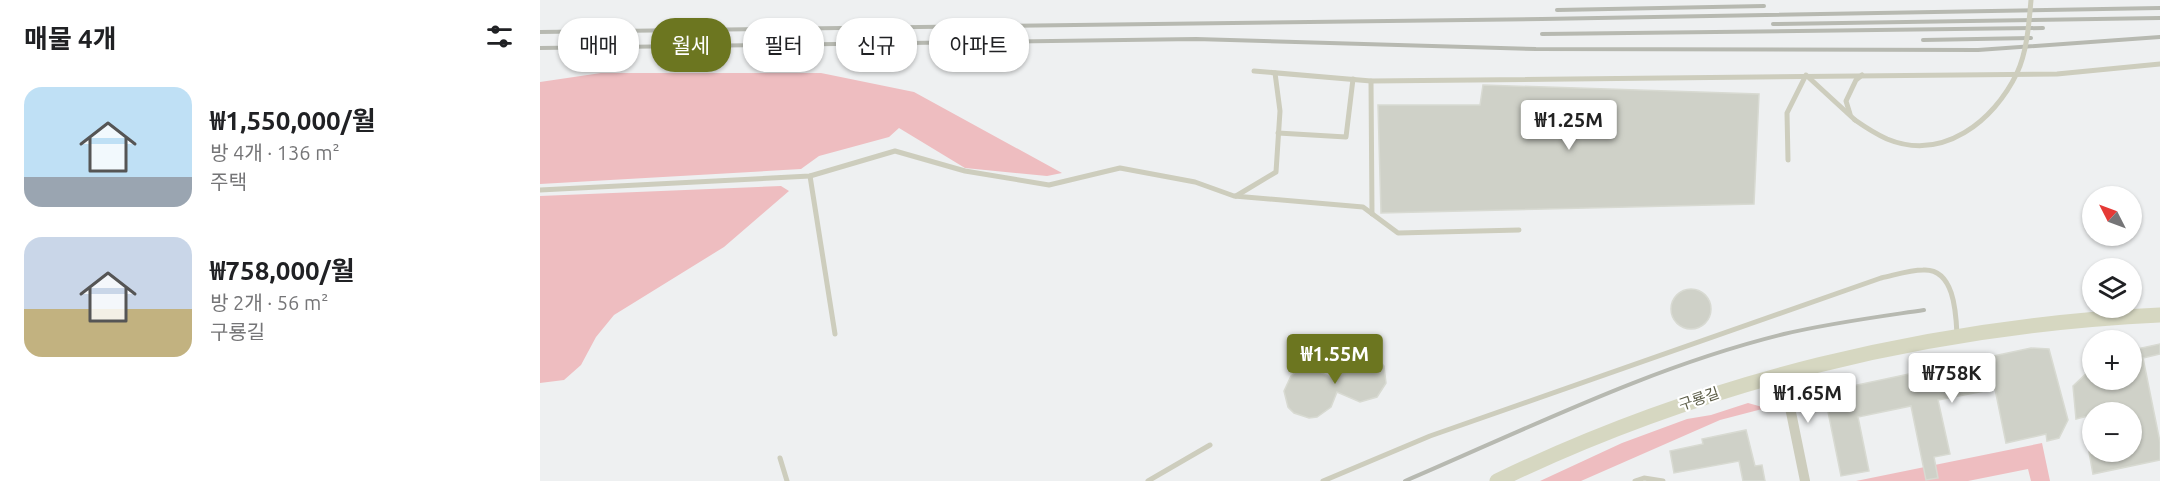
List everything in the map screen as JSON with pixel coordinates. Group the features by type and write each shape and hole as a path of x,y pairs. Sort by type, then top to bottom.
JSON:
{"main road":[{"name":"구룡길","path":"1497,481 1625,424 1783,373 1957,335 2044,324 2160,315"}],"street":[{"path":"1783,373 1805,481"}],"lane":[{"path":"1806,75 1852,118 1888,140 1926,145 1951,141 1974,128 1996,107 2018,71 2031,0"},
{"path":"1254,71 1371,81 2058,74 2160,64"},
{"path":"1234,196 1276,172 1280,111 1275,73"},
{"path":"1788,160 1787,113 1806,75"},
{"path":"1852,118 1846,101 1856,80 1862,75"},
{"path":"1278,133 1346,137 1353,79"},
{"path":"1371,81 1372,214"},
{"path":"540,190 810,176 895,151 965,171 1049,185 1120,168 1195,182 1234,196 1363,207 1398,232 1519,230"},
{"path":"810,176 835,334"},
{"path":"1323,481 1430,436 1881,278 1926,269 1942,275 1950,288 1957,335"},
{"path":"1148,481 1210,445"},
{"path":"780,458 787,481"},
{"path":"1635,481 1644,478 1663,481"}],"shaded area":[{"path":"601,73 821,73 914,92 1062,173 1047,176 965,168 899,128 889,137 819,156 801,169 540,184 540,82"},
{"path":"781,186 789,191 724,247 614,315 596,337 581,365 564,380 540,383 540,196"},
{"path":"1748,403 1766,408 1720,420 1581,481 1540,481 1622,443 1687,419 1711,415"},
{"path":"2042,443 2050,481 2031,481 2028,469 1968,481 1856,481"}],"building":[{"path":"1483,85 1759,94 1754,204 1381,213 1378,105 1480,105"},
{"path":"1691,289 1699,290 1705,295 1710,301 1710,317 1705,323 1699,328 1691,329 1683,328 1677,323 1672,317 1671,309 1672,301 1677,295 1683,290"},
{"path":"2160,344 2160,354 2143,358 2160,442 2160,460 2093,474 2091,462 2142,462 2142,402 2082,402 2082,418 2076,419 2073,386 2082,377 2082,390 2142,390 2142,348"},
{"path":"2031,348 2049,349 2068,420 2059,438 2047,441 2046,434 2006,443 1995,389 1938,400 1950,454 1934,457 1938,478 1926,480 1911,406 1858,417 1869,471 1841,476 1824,392"},
{"path":"1356,352 1373,354 1384,366 1386,383 1377,397 1360,402 1337,392 1331,407 1317,417 1309,418 1294,413 1288,407 1284,391 1291,376 1297,371 1313,368 1335,380 1342,360"},
{"path":"1746,430 1755,466 1762,465 1765,481 1743,481 1739,461 1674,473 1670,451 1703,444 1702,439"}],"railway":[{"path":"1557,10 1764,6"},
{"path":"540,32 1542,19 2160,8"},
{"path":"1773,24 2160,18"},
{"path":"1542,34 2043,28"},
{"path":"540,48 1196,39 1536,49 1978,50 2160,37"},
{"path":"1923,40 2031,38"},
{"path":"1405,481 1592,400 1735,347 1801,330 1924,310"}]}
